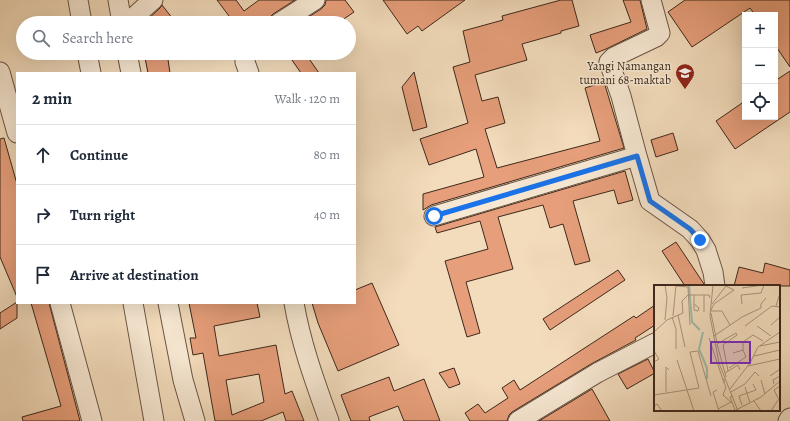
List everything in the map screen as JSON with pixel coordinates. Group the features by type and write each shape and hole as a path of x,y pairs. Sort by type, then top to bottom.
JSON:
{"street":[{"path":"78,0 81,16"},
{"path":"118,0 121,16"},
{"path":"135,16 153,0"},
{"path":"290,16 315,0"},
{"path":"650,0 660,33 656,37 614,57 610,62 650,201 690,229 700,240 706,250 713,272 715,285"},
{"path":"88,60 91,72"},
{"path":"128,60 131,72"},
{"path":"245,60 249,72"},
{"path":"0,72 16,129"},
{"path":"434,216 637,156"},
{"path":"60,304 92,421"},
{"path":"133,304 154,421"},
{"path":"168,304 184,380 195,421"},
{"path":"294,304 298,327 329,421"},
{"path":"518,421 597,373 654,344"}],"building":[{"path":"217,0 236,0 244,11 259,0 295,0 271,16 229,16"},
{"path":"326,0 345,0 354,12 348,16 310,16 325,5"},
{"path":"383,0 465,0 422,31 418,26 407,34"},
{"path":"561,0 572,0 579,26 561,31 561,33 522,44 527,60 475,75 482,101 498,97 505,123 485,129 497,168 600,141 585,88 604,82 624,148 431,205 423,210 423,194 484,177 476,149 429,165 420,139 468,123 453,67 470,62 463,31 503,20 502,16"},
{"path":"623,0 640,0 647,29 596,53 590,35 631,22"},
{"path":"685,0 790,0 790,67 778,49 778,12 753,12 750,8 692,47 668,12"},
{"path":"162,5 171,16 151,16"},
{"path":"145,60 168,60 170,72 148,72"},
{"path":"292,60 310,60 318,72 300,72"},
{"path":"790,71 790,112 735,149 716,121 742,103 742,120 778,120 778,79"},
{"path":"414,72 427,127 413,131 402,87"},
{"path":"673,133 678,150 656,157 651,140"},
{"path":"4,138 16,180 16,295 0,257 0,139"},
{"path":"625,171 633,200 618,204 614,190 573,201 590,261 575,265 563,224 550,228 543,205 498,217 513,269 466,282 480,333 467,337 445,261 488,249 480,221 437,233 435,227"},
{"path":"676,242 704,285 684,285 662,251"},
{"path":"765,263 790,270 790,286 734,285 739,267 763,273"},
{"path":"618,270 625,280 550,330 543,319"},
{"path":"372,283 399,345 338,371 318,323 312,304 356,304 356,290"},
{"path":"16,303 17,304 17,318 0,329 0,313"},
{"path":"31,304 49,304 80,421 23,421 22,417 61,406"},
{"path":"189,304 257,304 260,317 214,326 219,356 276,345 285,394 292,391 304,421 286,421 283,412 261,421 215,421 203,353 193,355 190,338 196,338","holes":["259,374 264,402 232,415 226,380"]},
{"path":"654,306 654,326 635,338 636,340 591,364 512,412 507,421 470,421 465,413 478,404 485,413 508,398 502,388 514,380 520,390 634,316 636,318"},
{"path":"648,359 654,371 654,374 627,389 618,374"},
{"path":"454,368 460,384 449,388 439,373"},
{"path":"389,377 394,391 424,379 440,421 404,421 398,406 369,417 370,421 351,421 341,395"},
{"path":"592,389 610,421 539,421"}],"place":[{"name":"Yangi Namangan tumani 68-maktab","path":"685,90"}],"route":[{"path":"434,216 598,169 637,156 650,201 690,229 700,240"}]}
